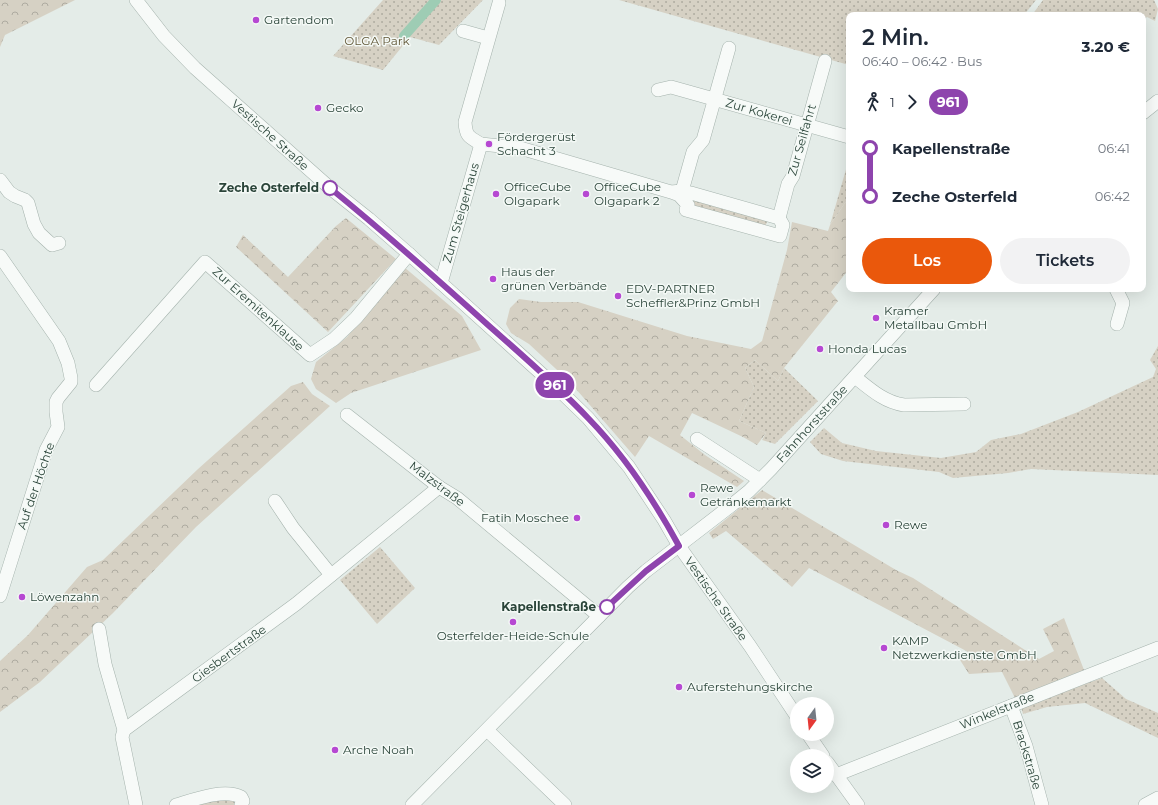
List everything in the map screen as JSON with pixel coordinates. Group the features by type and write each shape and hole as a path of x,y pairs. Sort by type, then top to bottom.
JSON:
{"street":[{"name":"Vestische Straße","path":"136,0 164,36 194,68 330,188 369,219 409,254 555,386 588,418 629,467 658,509 679,546 750,646 790,706"},
{"path":"499,3 465,122 466,132 470,138 481,144 520,148 544,156 677,192 691,192 779,218"},
{"path":"463,31 488,38"},
{"name":"Zur Kokerei","path":"677,192 693,152 703,140 729,48"},
{"name":"Zur Seilfahrt","path":"677,192 688,205 686,210 780,236 783,224 779,218 788,184 793,176 825,61"},
{"name":"Zur Kokerei","path":"658,90 671,87 846,136"},
{"path":"1146,111 1158,101"},
{"name":"Zum Steigerhaus","path":"441,283 481,144"},
{"path":"0,180 9,192 28,203 34,224 39,233 52,245 59,243"},
{"name":"Zur Eremitenklause","path":"96,385 205,262 310,355 334,339 356,318 409,254"},
{"name":"Auf der Höchte","path":"0,256 59,341 68,363 71,378 68,386 56,402 58,427 46,450 0,596"},
{"name":"Fahnhorststraße","path":"679,546 733,504 760,480 931,292"},
{"path":"1117,324 1123,303 1118,292"},
{"path":"855,377 885,400 897,404 964,404"},
{"name":"Malzstraße","path":"347,416 439,487 456,498 599,616"},
{"path":"697,439 760,480"},
{"name":"Giesbertstraße","path":"124,730 258,632 439,487"},
{"path":"275,501 292,528 331,575"},
{"path":"412,805 637,578 679,546"},
{"path":"99,629 105,664 124,730 122,737 136,805"},
{"name":"Winkelstraße","path":"836,775 1158,648"},
{"name":"Brackstraße","path":"1012,706 1026,746 1042,805"},
{"path":"487,730 565,805"},
{"path":"834,772 858,805"},
{"path":"176,805 205,797 230,794 241,797 243,800 241,805"},
{"path":"1145,805 1158,798"}],"green space":[{"path":"0,0 75,0 5,35 0,47"},
{"name":"OLGA Park","path":"383,0 483,0 439,45 410,37 383,70 333,56"},
{"path":"619,0 1036,0 1026,12 846,12 846,64"},
{"path":"1043,0 1154,0 1158,9 1155,21 1146,18 1146,12 1034,12"},
{"path":"846,169 846,201 830,225"},
{"path":"694,200 767,219 767,222 765,227 695,209 693,205"},
{"path":"846,201 846,273 831,292 838,301 784,368 778,381 755,360 745,368 754,387 739,421 766,433 757,445 692,413 680,435 705,455 744,481 737,487 649,436 635,457 569,381 529,344 511,333 506,324 510,308 519,299 541,302 578,302 687,336 751,349 762,341 787,250 792,222 828,231 830,225"},
{"path":"346,218 396,259 328,332 236,247 243,235 288,277 336,226"},
{"path":"404,267 462,316 481,350 351,393 336,403 316,389 311,379 316,362 347,337"},
{"path":"1158,346 1158,475 1031,469 1008,473 953,478 939,472 843,461 821,454 810,442 824,428 842,443 876,451 941,458 976,452 991,440 1021,434 1078,412 1153,377 1156,369 1150,360"},
{"path":"755,360 778,381 784,368 818,401 775,444 762,440 766,433 739,421 754,387 745,368"},
{"path":"303,382 312,394 330,406 196,527 113,613 40,682 0,712 0,661 28,635 87,567 103,560 198,469 291,386"},
{"path":"762,490 896,570 913,578 1039,659 1054,651 1043,629 1064,618 1084,670 1015,698 1002,672 969,674 960,660 972,654 809,568 792,587 726,531 713,539 709,533"},
{"path":"380,547 415,588 377,624 340,580"},
{"path":"1102,678 1126,699 1158,713 1158,738 1085,703 1047,707 1023,714 1021,706"},
{"path":"232,798 236,804 235,805 188,805"}],"waterway":[{"path":"404,36 436,0"}],"bus line":[{"name":"961","path":"330,188 369,219 409,254 555,386 588,418 609,442 647,493 679,546 646,571 607,607"}],"place":[{"name":"Gartendom","path":"256,20"},
{"name":"Gecko","path":"318,108"},
{"name":"Fördergerüst Schacht 3","path":"489,144"},
{"name":"Zeche Osterfeld","path":"330,188"},
{"name":"OfficeCube Olgapark","path":"496,194"},
{"name":"OfficeCube Olgapark 2","path":"586,194"},
{"name":"Haus der grünen Verbände","path":"493,279"},
{"name":"EDV-PARTNER Scheffler&Prinz GmbH","path":"618,296"},
{"name":"Kramer Metallbau GmbH","path":"876,318"},
{"name":"Honda Lucas","path":"820,349"},
{"name":"Rewe Getränkemarkt","path":"692,495"},
{"name":"Fatih Moschee","path":"577,518"},
{"name":"Rewe","path":"886,525"},
{"name":"Löwenzahn","path":"22,597"},
{"name":"Kapellenstraße","path":"607,607"},
{"name":"Osterfelder-Heide-Schule","path":"513,622"},
{"name":"KAMP Netzwerkdienste GmbH","path":"884,648"},
{"name":"Auferstehungskirche","path":"679,687"},
{"name":"Arche Noah","path":"335,750"}]}
